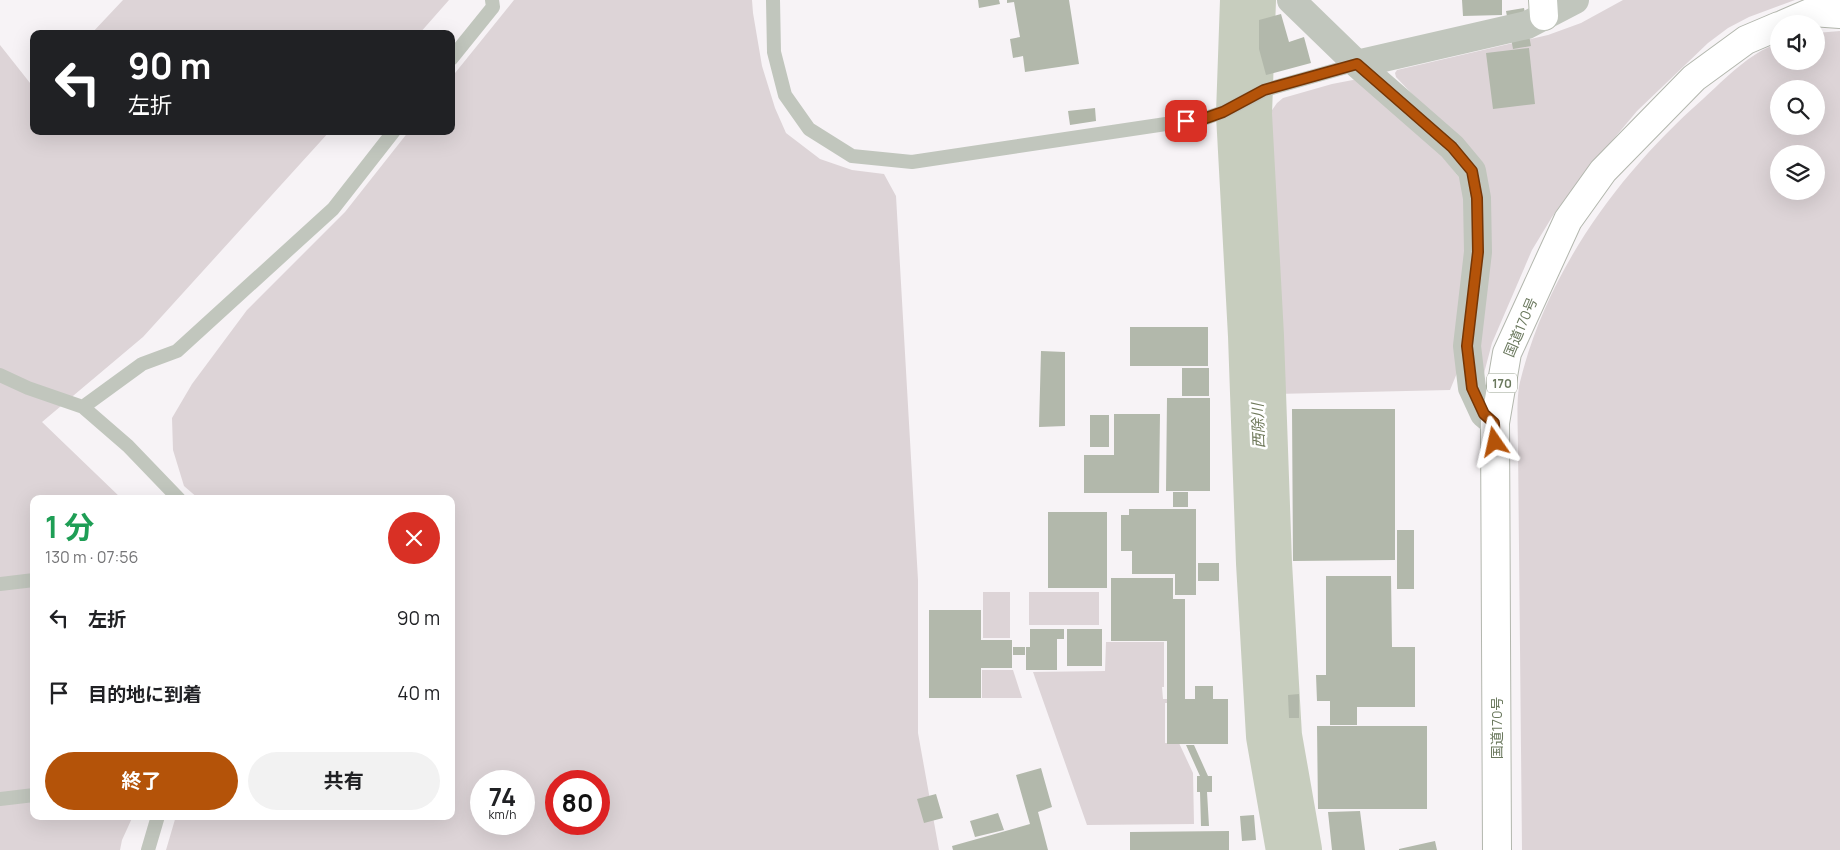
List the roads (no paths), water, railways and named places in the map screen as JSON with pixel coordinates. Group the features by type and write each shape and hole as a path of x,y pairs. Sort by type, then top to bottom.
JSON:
{"highway":[{"path":"1805,15 1812,12 1840,14"},
{"name":"国道170号","path":"1497,850 1494,423 1507,353 1568,220 1603,171 1694,78 1746,40 1770,30"}],"street":[{"path":"1291,0 1357,64 1452,147 1472,171 1477,198 1478,252 1467,346 1472,388 1484,414 1494,423"},
{"path":"1357,64 1527,26 1544,8 1575,0"}],"lane":[{"path":"455,54 493,7 492,0"},
{"path":"773,0 774,52 785,95 809,129 852,156 912,162 1206,118 1223,112 1264,90 1357,64"},
{"path":"83,407 142,364 177,351 333,209 391,135"},
{"path":"0,375 28,388 83,407 128,446 175,495"},
{"path":"0,584 30,580"},
{"path":"0,799 30,795"},
{"path":"148,850 157,820"}],"waterway":[{"name":"西除川","path":"1248,0 1244,114 1256,336 1264,563 1274,736 1294,850"}]}
